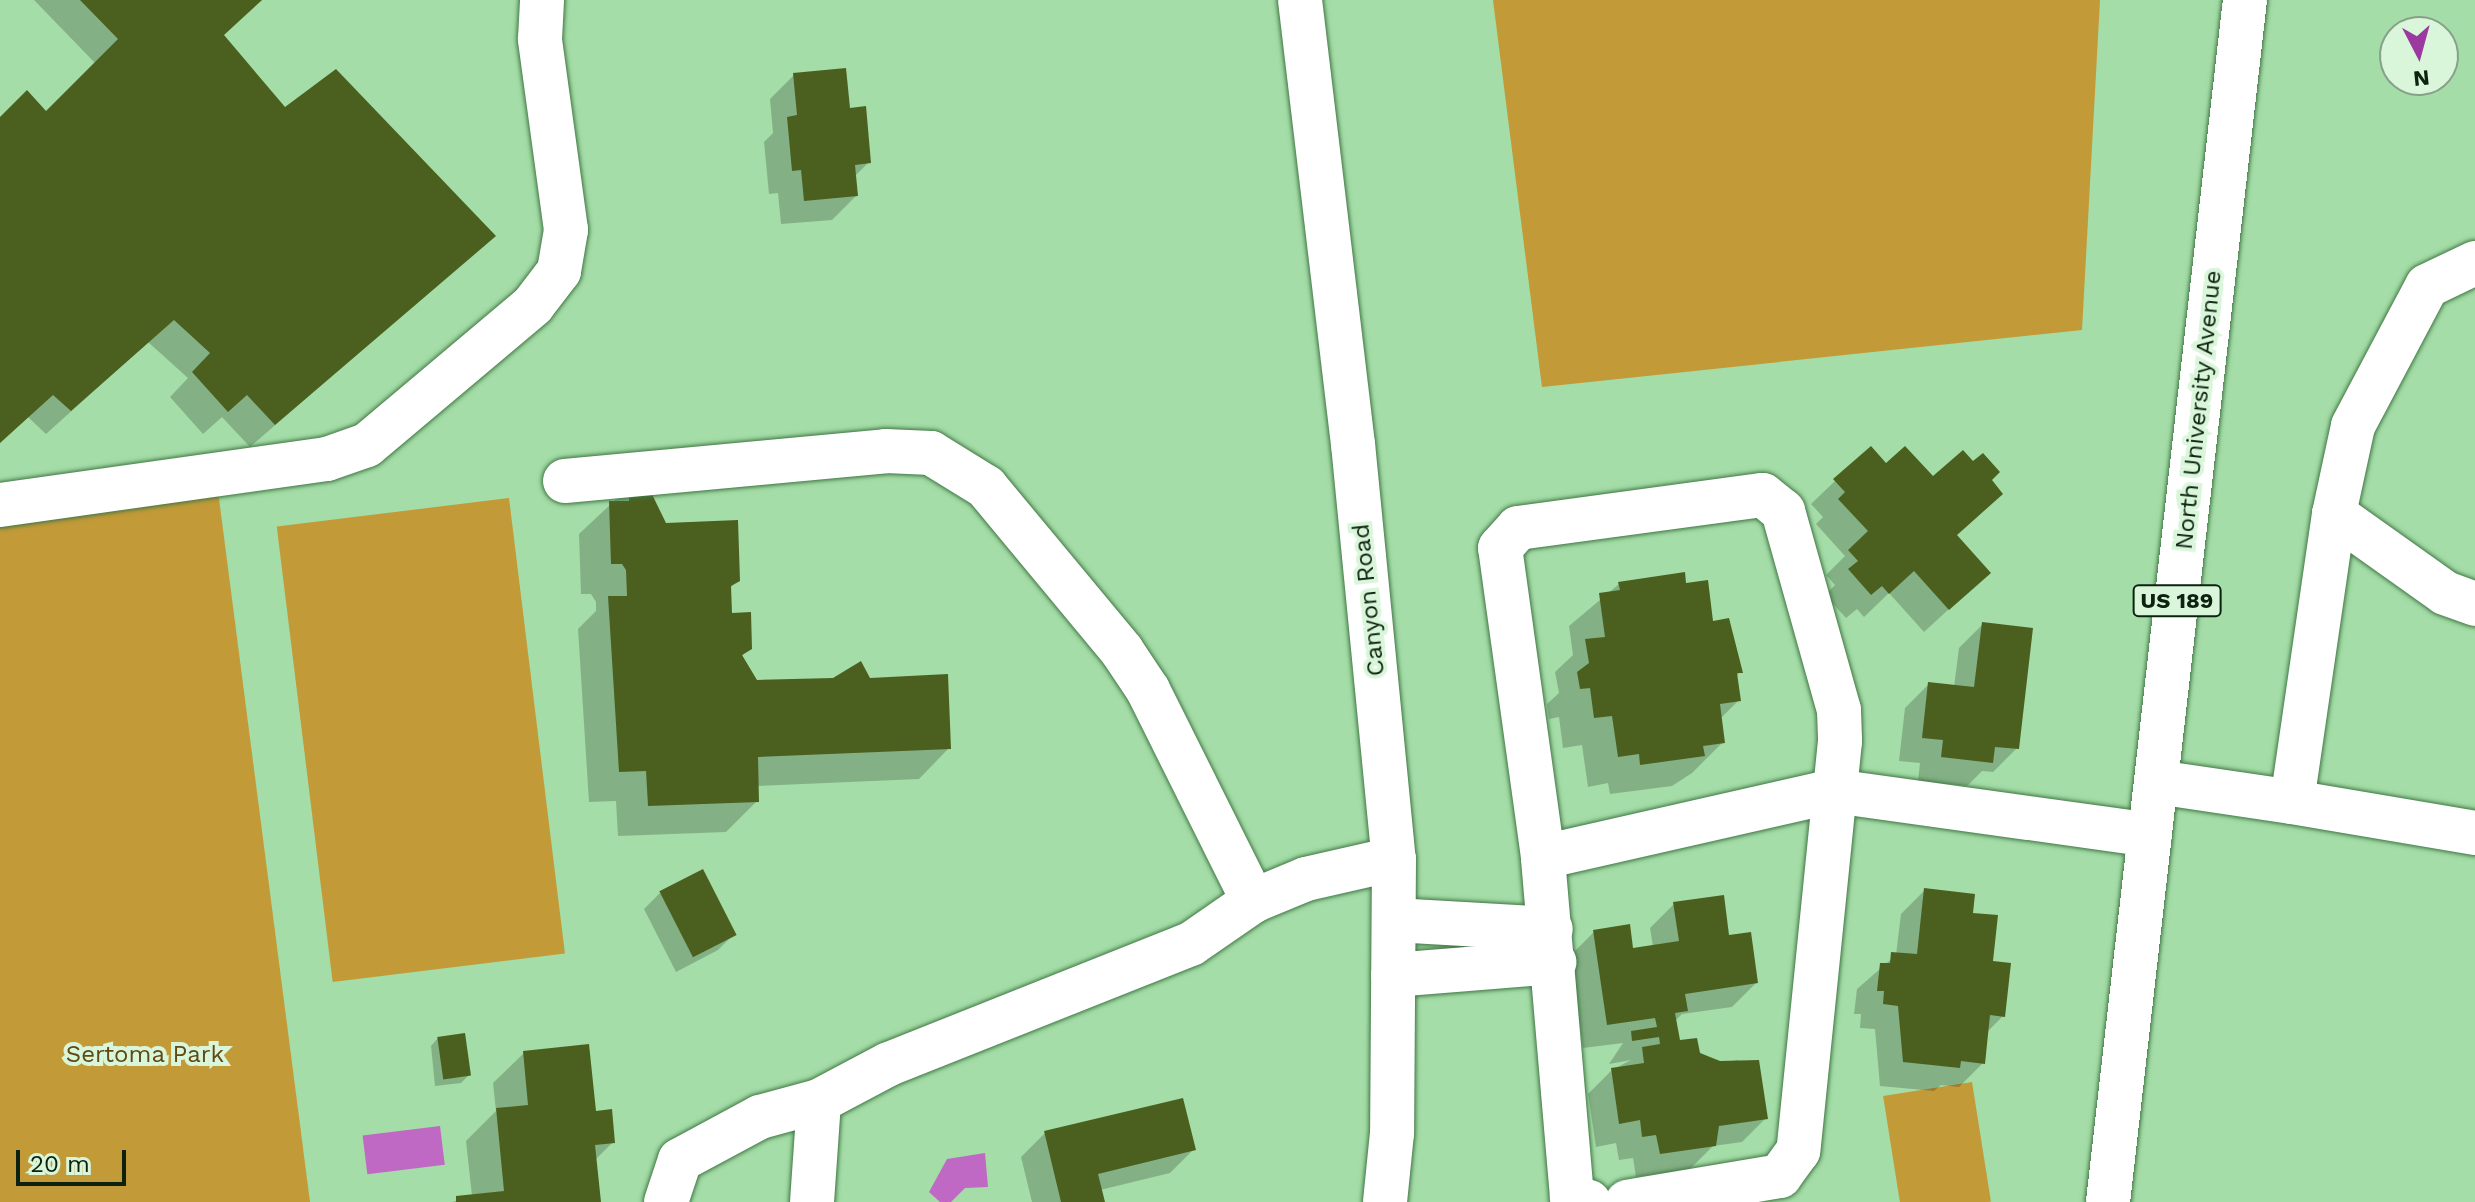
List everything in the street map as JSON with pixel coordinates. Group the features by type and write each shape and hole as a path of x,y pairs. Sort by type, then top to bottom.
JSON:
{"main road":[{"path":"0,505 327,459 367,445 533,305 559,271 566,230 540,39 542,0"},
{"name":"Canyon Road","path":"1300,0 1353,444 1394,859 1392,1133 1385,1202"},
{"name":"North University Avenue","path":"2108,1202 2245,0"},
{"path":"2292,802 2334,514 2353,426 2427,286 2475,263"},
{"path":"565,481 886,451 931,453 986,487 1122,651 1148,690 1253,901"},
{"path":"1589,1202 1572,1197 1553,946 1500,548 1518,528 1763,495 1783,511 1839,710 1834,791 1798,1151 1780,1176 1627,1202"},
{"path":"2334,514 2445,593 2475,604"},
{"path":"2157,782 2475,833"},
{"path":"1543,857 1834,791 2150,835"},
{"path":"666,1202 680,1160 760,1117 819,1101 889,1064 1191,944 1253,901 1306,879 1394,859"},
{"path":"1394,920 1553,946"},
{"path":"1393,975 1553,946"},
{"path":"812,1202 819,1101"}],"green space":[{"path":"1493,0 2100,0 2082,330 1542,387"},
{"name":"Sertoma Park","path":"217,483 310,1202 0,1202 0,515"},
{"path":"509,498 565,954 333,982 277,527"},
{"path":"1972,1082 1991,1202 1900,1202 1883,1096"}],"shaded area":[{"path":"440,1126 445,1165 367,1174 363,1136"},
{"path":"985,1153 988,1187 965,1188 951,1202 940,1202 929,1192 947,1159"}],"building":[{"path":"80,0 262,0 224,35 285,107 336,69 496,236 275,425 247,395 228,412 192,372 210,353 174,320 71,411 53,395 0,443 0,117 27,90 46,111 118,39"},
{"path":"846,68 850,108 866,106 871,163 855,165 858,196 804,201 801,170 792,171 787,117 797,115 793,73"},
{"path":"1871,446 1886,463 1905,446 1933,476 1963,450 1973,461 1983,453 2000,472 1992,480 2003,494 1957,535 1991,573 1949,610 1914,571 1889,594 1882,586 1871,595 1848,569 1858,561 1848,550 1868,531 1838,499 1845,492 1833,479"},
{"path":"647,484 666,523 738,520 740,581 731,586 732,613 751,612 752,649 742,655 757,680 833,678 861,661 870,678 948,674 951,749 758,757 759,802 648,806 646,771 619,772 608,596 627,596 626,570 622,564 611,564 609,501 629,501 629,485"},
{"path":"1685,572 1686,583 1708,580 1713,621 1729,618 1743,673 1737,673 1741,701 1720,704 1725,743 1703,746 1705,756 1640,765 1639,754 1618,757 1612,716 1594,718 1590,688 1580,689 1577,672 1589,663 1585,639 1605,637 1599,593 1620,590 1618,582"},
{"path":"1982,622 2033,628 2019,749 1995,747 1993,763 1941,757 1943,740 1922,738 1928,682 1974,687"},
{"path":"703,869 737,935 693,957 659,891"},
{"path":"1924,888 1975,894 1973,913 1998,915 1993,961 2011,963 2005,1017 1990,1015 1985,1064 1961,1061 1960,1068 1903,1062 1898,1006 1883,1004 1884,991 1877,991 1880,963 1890,963 1891,952 1917,954"},
{"path":"1724,895 1729,935 1751,932 1758,983 1685,994 1688,1011 1675,1013 1680,1040 1697,1038 1700,1053 1720,1061 1759,1060 1768,1119 1719,1126 1716,1146 1660,1154 1656,1135 1642,1137 1640,1120 1619,1124 1611,1068 1644,1063 1642,1047 1660,1044 1659,1037 1632,1041 1631,1031 1657,1027 1655,1018 1607,1025 1593,930 1630,924 1633,948 1679,941 1673,902"},
{"path":"465,1033 471,1076 443,1079 437,1037"},
{"path":"589,1044 596,1111 612,1109 615,1143 595,1145 601,1202 456,1202 456,1196 504,1191 496,1108 528,1105 523,1051"},
{"path":"1183,1098 1196,1150 1098,1174 1105,1202 1061,1202 1044,1131"}]}
